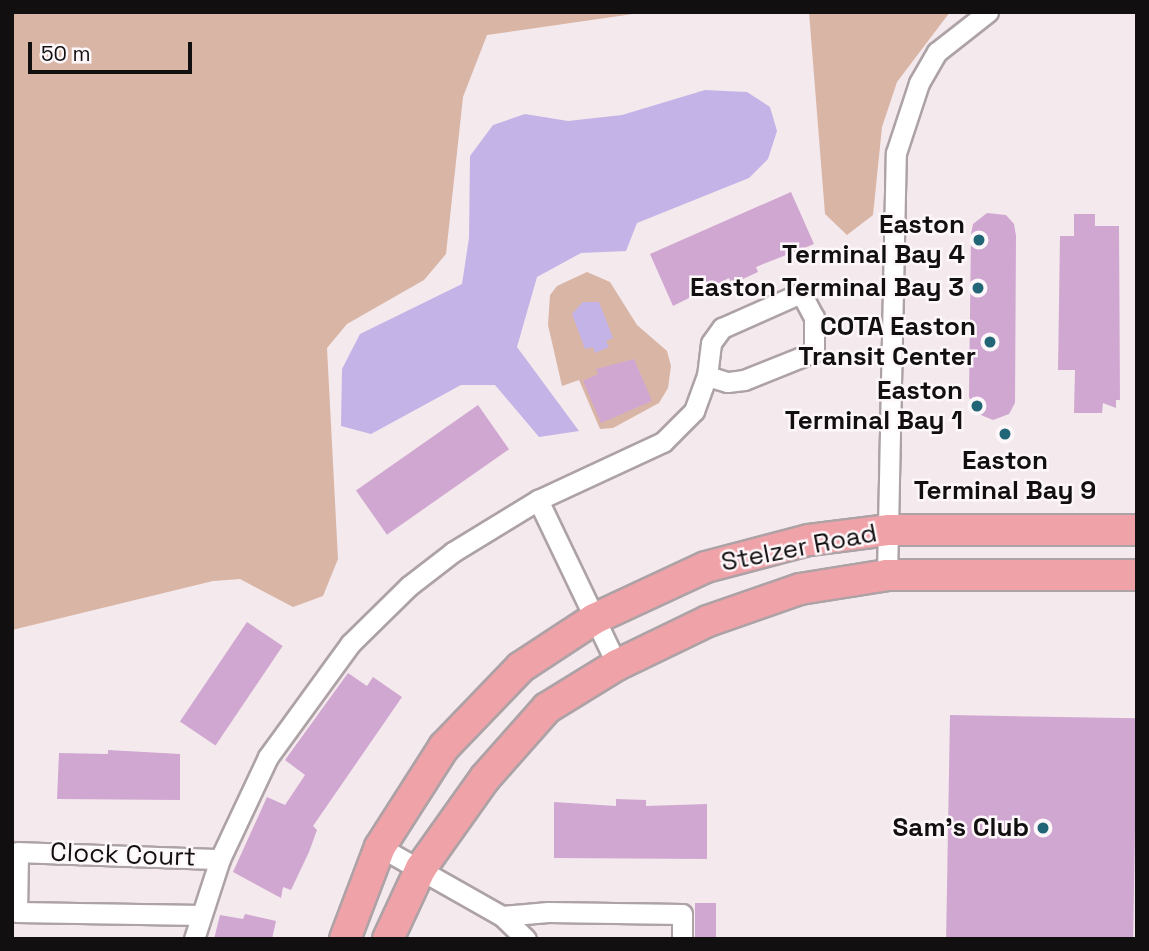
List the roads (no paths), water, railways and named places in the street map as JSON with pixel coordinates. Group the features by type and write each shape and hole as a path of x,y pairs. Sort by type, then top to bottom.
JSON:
{"main road":[{"name":"Stelzer Road","path":"345,939 380,847 444,747 521,667 594,619 706,567 809,540 890,530 1137,530"},
{"name":"Stelzer Road","path":"388,939 421,868 485,778 547,708 617,665 708,621 800,589 887,575 1137,575"}],"street":[{"path":"887,575 896,153 919,83 937,52 988,12"},
{"path":"194,939 220,859 268,757 351,643 409,586 453,552 538,500 663,442 695,411 707,376 711,343 722,328 801,293 814,317 814,352 744,380 727,382 707,376"},
{"path":"538,500 617,665"},
{"path":"380,847 502,916 526,939"},
{"name":"Clock Court","path":"201,915 17,912 18,852 220,859"},
{"path":"502,916 548,912 682,914 682,939"}],"place":[{"name":"Easton Terminal Bay 4","path":"979,240"},
{"name":"Easton Terminal Bay 3","path":"978,288"},
{"name":"COTA Easton Transit Center","path":"990,342"},
{"name":"Easton Terminal Bay 1","path":"977,406"},
{"name":"Easton Terminal Bay 9","path":"1005,434"},
{"name":"Sam's Club","path":"1043,828"}]}
